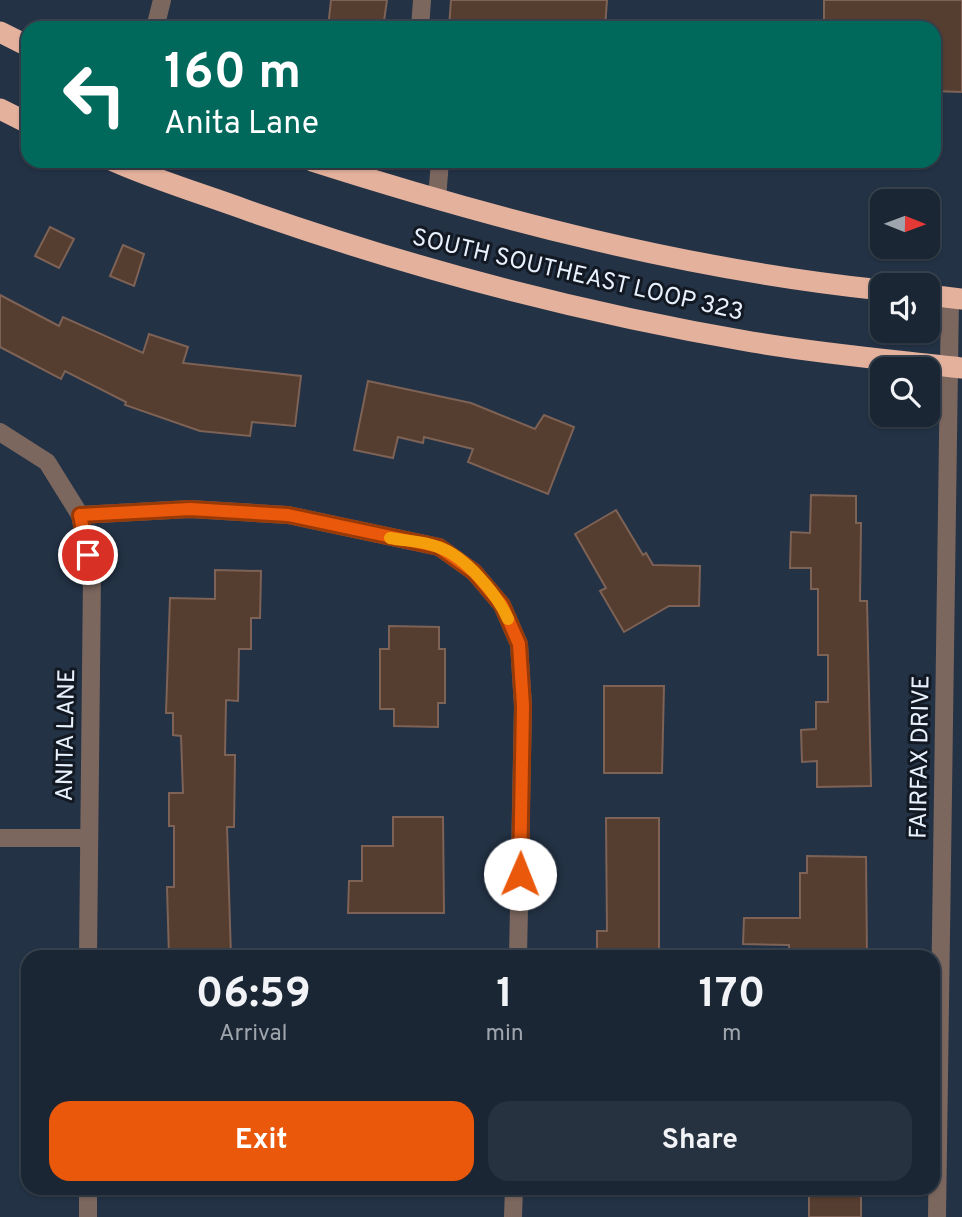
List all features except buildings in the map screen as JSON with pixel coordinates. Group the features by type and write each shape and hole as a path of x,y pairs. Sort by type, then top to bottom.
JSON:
{"highway":[{"path":"0,32 21,42"},
{"path":"0,109 21,120"},
{"name":"SOUTH SOUTHEAST LOOP 323","path":"132,168 306,231 491,286 666,326 753,342 847,356 955,367"},
{"name":"SOUTH SOUTHEAST LOOP 323","path":"336,168 437,199 666,255 870,288"}],"street":[{"path":"157,21 162,0"},
{"path":"420,21 422,0"},
{"path":"437,199 439,168"},
{"name":"FAIRFAX DRIVE","path":"940,1075 956,298"},
{"path":"0,432 47,462 80,515 190,509 288,515 439,547 474,572 502,605 519,644 523,706 518,950"},
{"name":"ANITA LANE","path":"80,515 92,575 88,950"},
{"path":"0,838 88,838"},
{"path":"88,1195 88,1217"},
{"path":"513,1217 514,1195"},
{"name":"FAIRFAX DRIVE","path":"937,1195 937,1217"}],"slow traffic":[{"path":"390,538 439,547 474,572 502,605 508,619"}],"route":[{"path":"88,555 80,515 190,509 288,515 439,547 474,572 502,605 519,644 523,706 520,874"}]}
